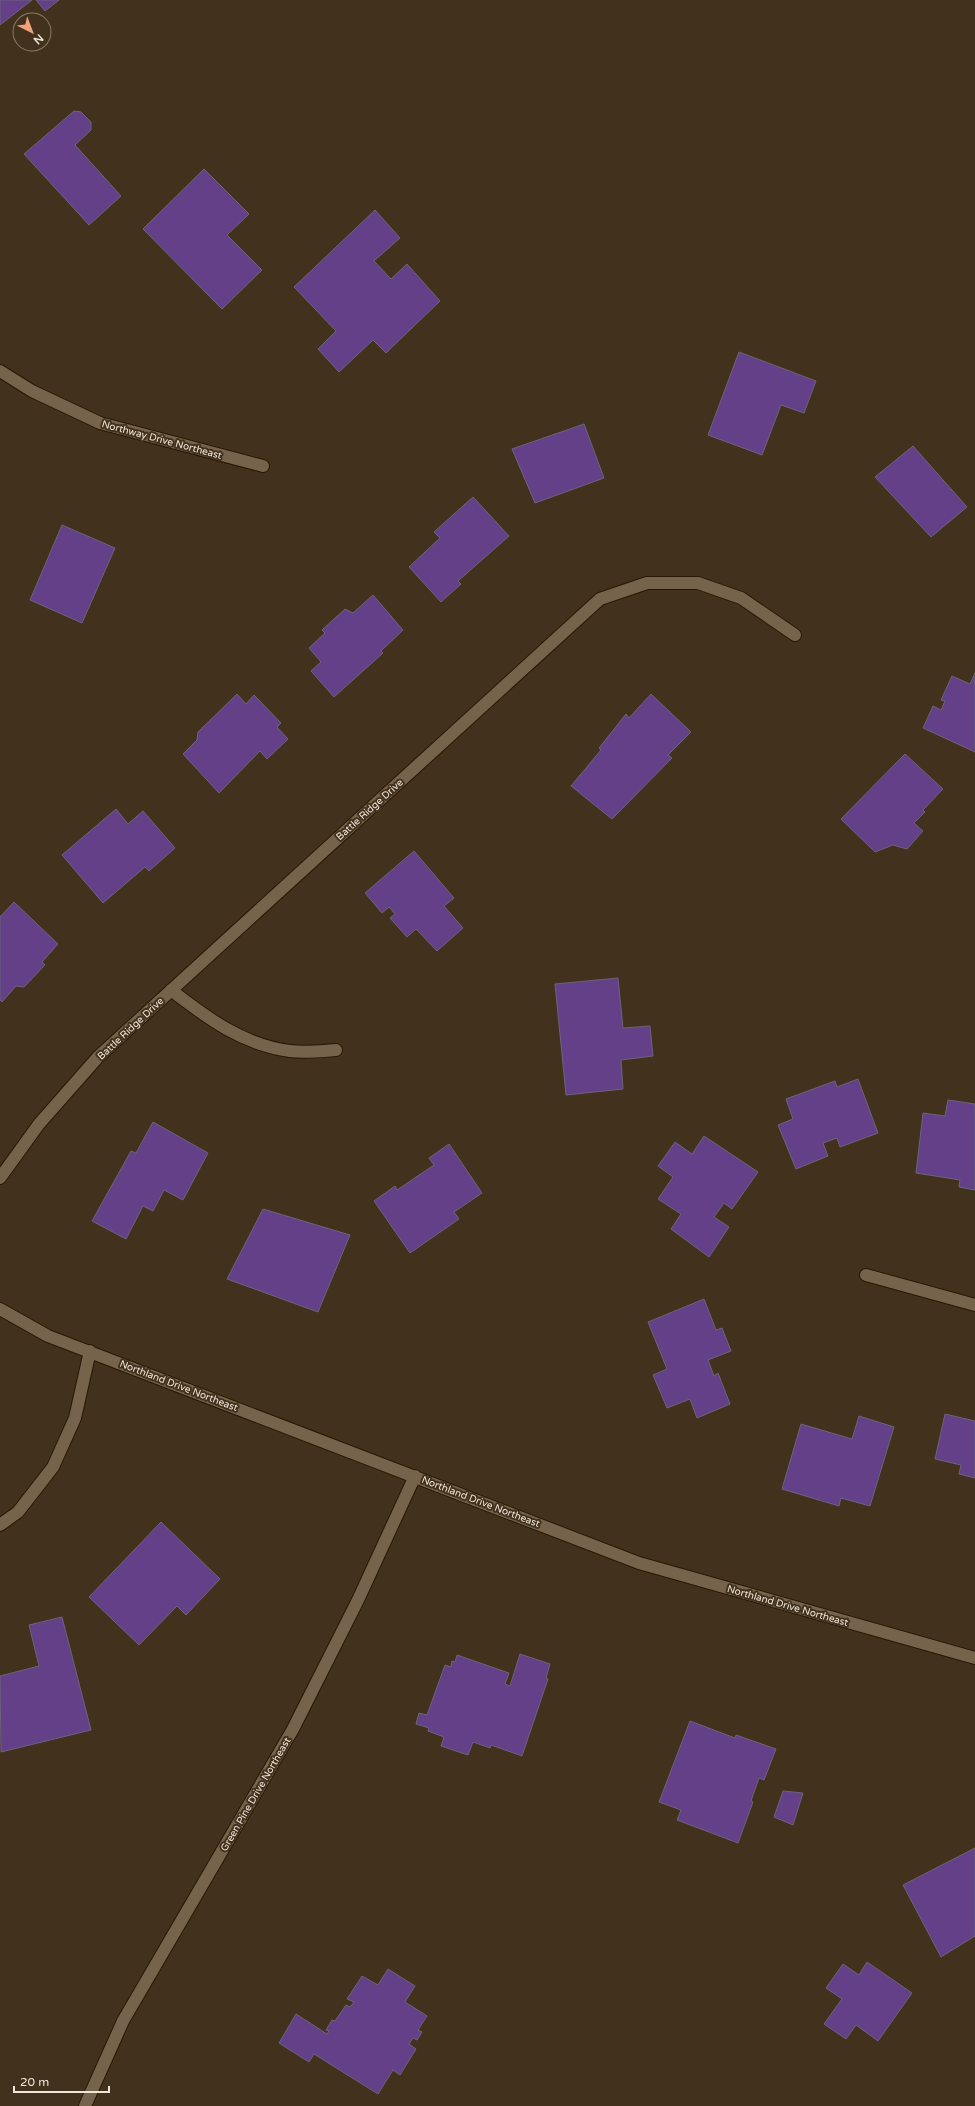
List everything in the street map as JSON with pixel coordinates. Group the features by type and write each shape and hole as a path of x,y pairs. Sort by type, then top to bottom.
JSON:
{"street":[{"name":"Northway Drive Northeast","path":"0,371 32,391 100,423 262,466"},
{"name":"Battle Ridge Drive","path":"0,1178 39,1124 98,1057 600,599 647,583 698,583 741,598 795,635"},
{"path":"171,990 215,1024 248,1041 290,1051 336,1050"},
{"path":"866,1275 975,1305"},
{"name":"Northland Drive Northeast","path":"0,1309 48,1336 639,1563 975,1658"},
{"path":"0,1525 18,1512 53,1467 75,1418 90,1351"},
{"name":"Green Pine Drive Northeast","path":"85,2106 123,2021 293,1729 358,1600 415,1476"}],"building":[{"path":"0,0 32,0 17,12 12,12 12,16 0,25"},
{"path":"36,0 59,0 45,11"},
{"path":"74,111 81,112 91,122 91,130 75,145 121,196 89,225 24,154"},
{"path":"204,169 249,214 227,235 262,270 222,309 143,229"},
{"path":"375,210 400,238 374,261 391,279 407,264 440,301 386,353 373,340 339,372 318,349 336,331 294,287"},
{"path":"739,352 816,381 804,413 781,405 762,455 708,435"},
{"path":"584,424 604,478 535,503 512,449"},
{"path":"913,446 967,507 931,537 875,477"},
{"path":"473,497 509,536 458,581 461,584 441,602 409,567 440,538 434,532"},
{"path":"62,525 115,548 82,623 30,600"},
{"path":"373,595 403,630 381,651 383,653 334,697 311,671 321,662 309,648 325,633 322,630 345,609 353,613"},
{"path":"975,673 975,752 923,728 933,706 941,710 945,701 941,700 952,676 970,684"},
{"path":"237,694 246,704 254,695 281,723 277,727 288,739 267,759 260,751 219,793 183,754 197,740 198,732"},
{"path":"651,694 691,732 668,755 672,758 612,819 571,786 601,750 599,748 626,714 629,718"},
{"path":"905,754 943,789 923,810 925,812 914,823 923,831 907,849 893,845 875,852 841,819"},
{"path":"116,809 128,824 143,811 175,848 149,871 145,867 103,903 62,855"},
{"path":"414,851 454,898 444,906 463,928 437,951 416,929 407,937 390,918 395,914 389,907 382,913 365,893"},
{"path":"14,902 58,944 42,962 45,965 24,987 16,986 2,1002 0,1000 0,917"},
{"path":"618,978 623,1028 650,1026 653,1056 621,1060 623,1089 566,1095 555,984"},
{"path":"858,1079 878,1133 840,1147 837,1138 823,1143 828,1156 796,1169 778,1125 793,1119 786,1099 835,1081 837,1087"},
{"path":"948,1100 975,1104 975,1190 959,1187 960,1180 916,1173 923,1113 945,1116"},
{"path":"153,1122 208,1153 183,1200 164,1190 153,1211 143,1206 126,1239 92,1221 131,1151 136,1153"},
{"path":"704,1136 758,1172 732,1209 724,1203 714,1217 729,1227 709,1257 671,1229 681,1214 658,1199 673,1177 658,1166 675,1142 692,1154"},
{"path":"449,1144 482,1193 454,1212 459,1219 410,1253 374,1201 395,1186 397,1190 434,1165 429,1158"},
{"path":"263,1209 350,1235 318,1312 227,1279"},
{"path":"704,1299 716,1330 722,1328 731,1351 708,1360 714,1376 718,1373 730,1404 697,1418 690,1399 667,1408 653,1375 667,1369 648,1322"},
{"path":"945,1414 975,1421 975,1478 959,1474 961,1465 935,1459"},
{"path":"859,1416 894,1427 870,1506 841,1498 839,1506 782,1489 801,1424 852,1439"},
{"path":"161,1522 220,1579 186,1615 177,1606 139,1645 89,1597"},
{"path":"62,1617 91,1730 1,1752 0,1676 39,1666 29,1625"},
{"path":"520,1654 550,1664 546,1678 548,1679 522,1756 491,1745 490,1748 473,1742 468,1755 441,1746 444,1737 428,1731 429,1728 416,1724 419,1713 427,1715 445,1665 451,1667 452,1661 455,1662 457,1655 509,1673 505,1684 510,1686"},
{"path":"690,1721 735,1738 736,1735 776,1749 764,1780 759,1778 751,1801 753,1802 738,1843 677,1820 681,1810 659,1802"},
{"path":"783,1791 803,1793 793,1825 774,1817"},
{"path":"975,1848 975,1936 941,1957 903,1885"},
{"path":"867,1962 912,1993 878,2041 856,2025 846,2039 824,2024 842,1999 826,1988 843,1964 859,1975"},
{"path":"388,1969 415,1986 405,2002 427,2016 418,2030 422,2032 417,2040 413,2038 409,2044 416,2049 400,2075 393,2070 378,2094 314,2054 309,2062 279,2043 296,2014 327,2034 329,2031 326,2030 332,2020 335,2021 346,2005 350,2007 354,2002 347,1999 362,1976 378,1985"}]}
